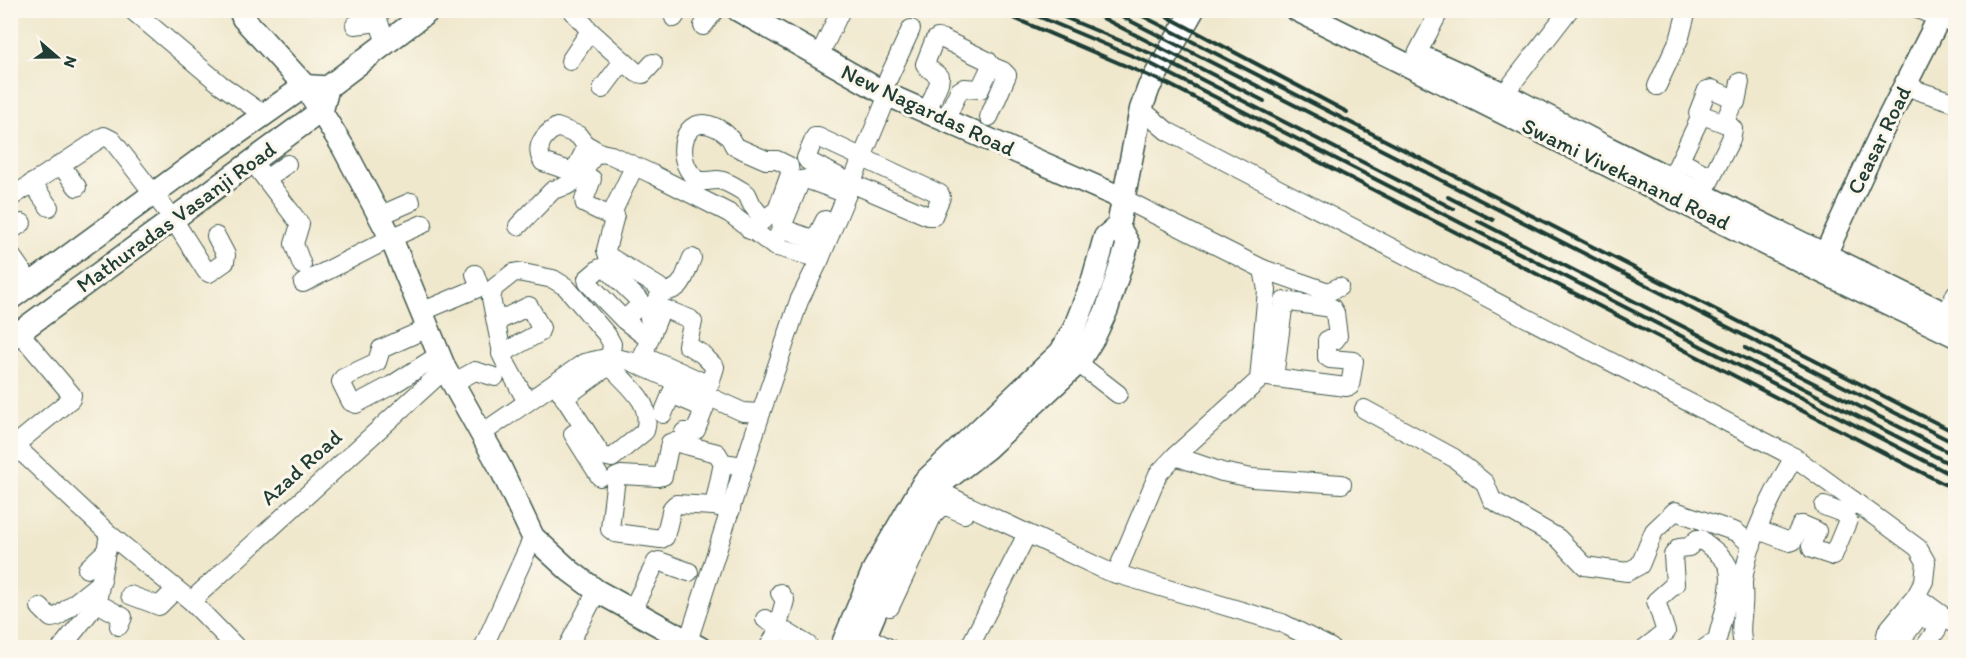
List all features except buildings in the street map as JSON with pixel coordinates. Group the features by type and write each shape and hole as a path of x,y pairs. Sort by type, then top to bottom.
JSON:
{"main road":[{"path":"240,10 243,18 305,86 322,110 391,238 446,369 500,467 533,537 570,571 597,591 692,645"},
{"path":"322,110 328,87 430,10"},
{"path":"862,642 916,540 929,486 987,448 1078,363 1094,337 1107,309 1117,235 1141,109 1149,87 1193,10"},
{"name":"Swami Vivekanand Road","path":"1297,10 1828,265 1951,316"},
{"name":"Swami Vivekanand Road","path":"1331,10 1417,54 1707,185 1828,265"},
{"name":"New Nagardas Road","path":"740,11 885,94 1124,199"},
{"name":"Ceasar Road","path":"1828,265 1912,88 1942,16"},
{"name":"Mathuradas Vasanji Road","path":"10,299 305,86"},
{"path":"305,86 328,87"},
{"name":"Mathuradas Vasanji Road","path":"15,336 322,110"},
{"path":"841,648 874,569 929,486 1061,352 1117,235"}],"street":[{"path":"132,10 220,84 264,115"},
{"path":"572,10 637,73 643,74 653,63"},
{"path":"581,10 598,34"},
{"path":"703,27 715,10"},
{"path":"819,56 841,10"},
{"path":"1417,54 1440,10"},
{"path":"1504,94 1569,10"},
{"path":"1657,86 1680,37 1687,10"},
{"path":"355,25 380,16 386,43"},
{"path":"722,508 744,466 799,301 820,259 911,29"},
{"path":"570,61 598,34"},
{"path":"936,116 940,77 925,64 937,38 988,61 991,66 1007,75 989,117"},
{"path":"602,89 623,61"},
{"path":"936,116 963,88 980,88 991,66"},
{"path":"1732,103 1736,102 1740,82"},
{"path":"1912,88 1956,103"},
{"path":"1675,170 1700,118 1698,113 1707,90 1712,89 1732,98 1724,123"},
{"path":"1141,109 1167,131 1794,457 1849,507 1918,548 1926,562 1921,605 1895,648"},
{"path":"1700,118 1705,116 1733,129 1731,139 1707,185"},
{"path":"691,185 681,148 689,130 699,123 706,123 724,131 734,146 766,160 784,162 789,166 790,174 777,210 757,224"},
{"path":"583,173 543,162 538,149 545,135 557,127 578,135 593,149 611,155 633,169"},
{"path":"10,198 101,137 107,137 112,140 173,219 209,273 225,262 226,258 216,236"},
{"path":"593,149 594,156 583,173 585,204 611,215 633,169"},
{"path":"252,161 300,224 294,244 302,265"},
{"path":"518,226 553,190 566,186 603,161 691,185 729,213 757,224"},
{"path":"60,164 77,187"},
{"path":"266,179 287,164"},
{"path":"774,246 801,180 852,176 880,166 940,194 941,197 933,216 928,216 852,176"},
{"path":"781,228 815,240 852,176 880,166"},
{"path":"691,185 719,180 747,194 757,224 774,246 820,259"},
{"path":"32,183 49,207"},
{"path":"377,213 409,198"},
{"path":"1124,199 1263,269 1328,292 1339,287"},
{"path":"615,215 606,250 608,256 652,281 661,292 630,361"},
{"path":"303,284 423,224"},
{"path":"10,254 31,284"},
{"path":"661,292 672,292 679,287 692,258"},
{"path":"1263,269 1272,329 1267,377"},
{"path":"515,402 501,354 492,292 513,273 522,272 553,279 566,287 607,335 612,344 610,362 614,370 641,399 647,412 645,431 612,458 602,456 555,390"},
{"path":"475,274 478,288 381,349 377,362 343,378 341,382 351,402 356,404 392,385 446,369 476,371 495,377"},
{"path":"1116,574 1158,474 1257,382 1267,377 1350,386 1354,361 1327,357 1327,340 1335,340 1338,336 1335,313 1332,309 1286,301 1282,303 1272,329"},
{"path":"496,322 529,306 541,328 539,333 501,354"},
{"path":"674,381 709,384 715,369 702,354 687,345 692,320 664,308 659,312 642,354 649,364 674,381 707,402 743,412 762,413"},
{"path":"624,320 642,334"},
{"path":"15,336 72,395 72,399 13,443 108,542 191,601 237,648"},
{"path":"481,434 515,402 555,390 584,363 630,361 649,364"},
{"path":"1078,363 1118,394"},
{"name":"Azad Road","path":"191,601 446,369"},
{"path":"663,414 674,381"},
{"path":"555,390 600,477"},
{"path":"684,432 696,430 707,402"},
{"path":"1364,410 1454,458 1485,483 1492,500 1558,538 1585,566 1627,572 1640,565 1654,531 1675,511 1755,538 1790,542 1803,525 1817,531 1812,549 1833,556 1848,519 1849,507"},
{"path":"692,645 722,508 723,463 717,453 674,442 670,443 663,476 621,475 616,477 610,529 615,533 661,539 665,537 672,508 676,504 722,508"},
{"path":"1175,456 1222,472 1252,478 1342,484"},
{"path":"1645,648 1666,632 1656,601 1674,586 1676,581 1672,558 1677,550 1689,547 1695,539 1701,539 1724,561 1737,581 1744,602 1742,642 1711,644 1737,581 1755,538 1794,457"},
{"path":"723,463 744,466"},
{"path":"929,486 1024,539"},
{"path":"1824,506 1849,507"},
{"path":"916,540 940,507 958,510 1024,539 1116,574 1282,623 1331,648"},
{"path":"483,648 533,537"},
{"path":"972,642 1024,539"},
{"path":"108,542 88,568 95,576 98,590 123,617 119,626"},
{"path":"61,648 98,590 108,542"},
{"path":"632,610 656,562 659,561 689,572"},
{"path":"890,607 894,583"},
{"path":"129,596 159,606 176,589"},
{"path":"40,607 51,618 57,617 98,590"},
{"path":"567,648 597,591"},
{"path":"768,648 771,623 786,600 780,593"},
{"path":"1921,605 1956,625"},
{"path":"1883,648 1887,631 1921,605"},
{"path":"1921,605 1938,628 1924,648"},
{"path":"771,623 808,645"},
{"path":"862,642 889,648"}],"railway":[{"path":"995,10 1168,84 1956,490"},
{"path":"1023,10 1147,62 1956,477"},
{"path":"1047,10 1152,54 1454,209"},
{"path":"1087,10 1264,101"},
{"path":"1109,10 1956,444"},
{"path":"1131,10 1956,433"},
{"path":"1155,10 1347,112"},
{"path":"1448,197 1493,220"},
{"path":"1478,221 1956,467"},
{"path":"1745,348 1956,456"}]}
